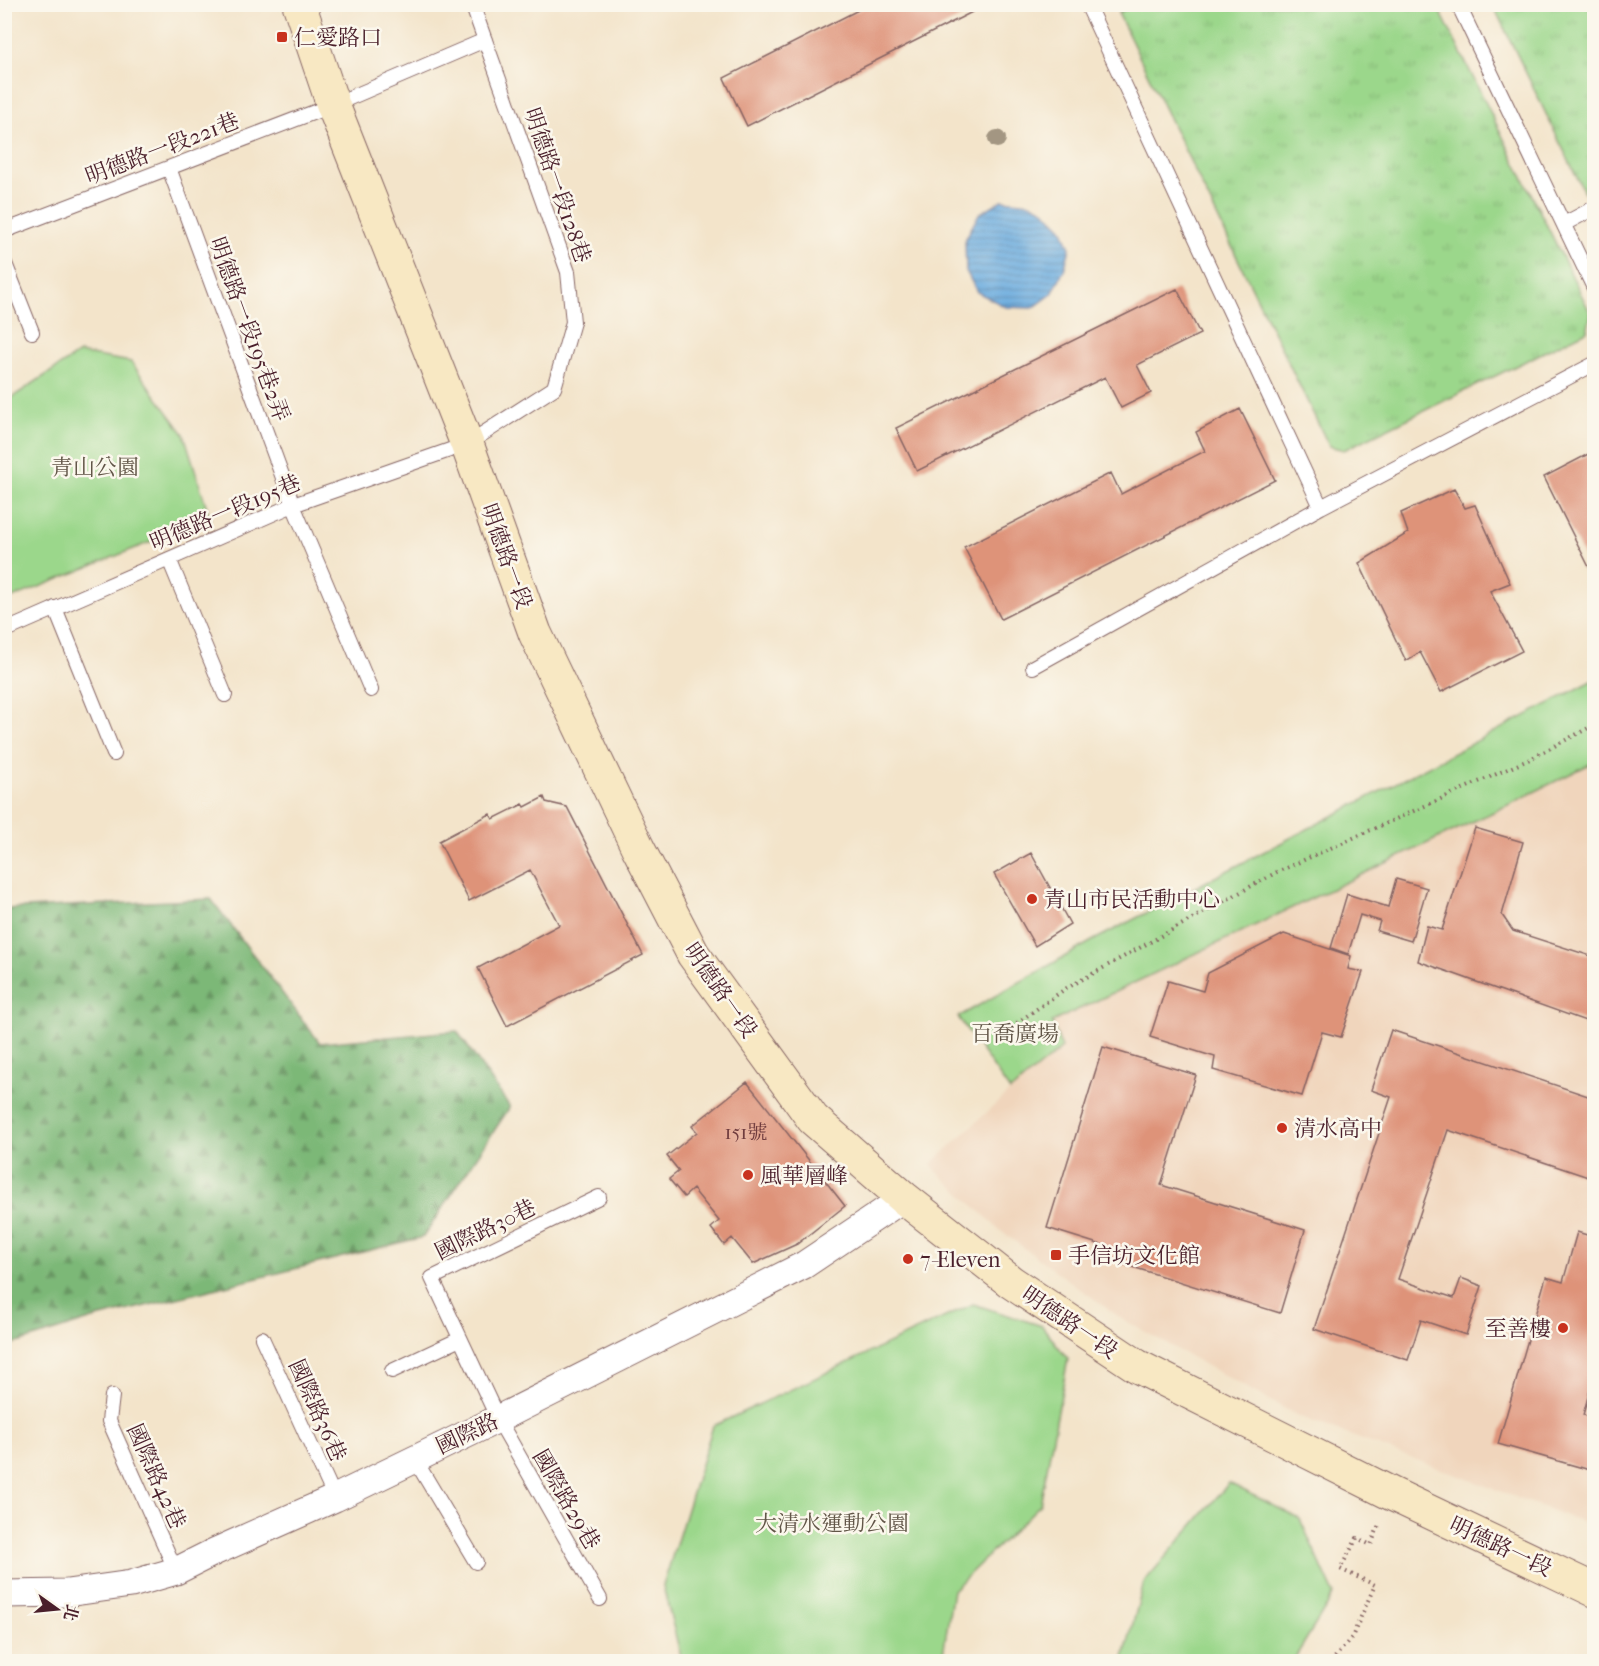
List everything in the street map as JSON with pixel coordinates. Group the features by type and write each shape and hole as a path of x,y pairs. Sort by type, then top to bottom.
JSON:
{"street":[{"name":"明德路一段","path":"299,4 333,105 467,444 535,633 638,848 693,954 813,1119 904,1198 1011,1282 1137,1366 1392,1494 1594,1590"},
{"name":"國際路","path":"4,1594 67,1593 131,1584 176,1572 498,1419 804,1265 904,1198"}],"lane":[{"name":"明德路一段128巷","path":"467,444 554,388 573,322 568,272 472,4"},
{"path":"1087,4 1321,507"},
{"path":"1458,4 1594,288"},
{"name":"明德路一段221巷","path":"4,231 333,105 484,40"},
{"name":"明德路一段195巷2弄","path":"169,168 293,505 371,690"},
{"path":"1564,224 1594,208"},
{"path":"4,261 32,332"},
{"path":"1033,667 1321,507 1594,364"},
{"name":"明德路一段195巷","path":"4,631 293,505 467,444"},
{"path":"169,559 225,695"},
{"path":"55,608 114,754"},
{"name":"國際路30巷","path":"498,1419 432,1278 599,1197"},
{"name":"國際路36巷","path":"262,1338 335,1498"},
{"path":"392,1371 460,1339"},
{"name":"國際路42巷","path":"112,1396 109,1421 176,1572"},
{"name":"國際路29巷","path":"498,1419 600,1599"},
{"path":"414,1458 476,1562"}],"path":[{"path":"1007,1030 1065,989 1276,872 1530,759 1594,725"},
{"path":"1331,1662 1352,1637 1375,1586 1340,1569 1356,1538 1371,1545 1392,1494"}],"shaded area":[{"name":"清水高中","path":"1594,762 1594,1526 1298,1416 1122,1319 1002,1232 930,1165 1010,1091 1062,1049 1052,1022"}],"green space":[{"path":"1135,4 1437,5 1591,314 1587,331 1344,450 1329,446 1118,13"},
{"path":"1493,5 1594,5 1594,186 1584,192"},
{"name":"青山公園","path":"79,353 131,362 184,434 210,518 5,601 5,402"},
{"name":"百喬廣場","path":"1594,680 1594,762 1052,1022 1062,1048 1010,1091 958,1017 1094,940"},
{"path":"211,899 320,1043 457,1031 510,1107 423,1237 93,1319 5,1347 5,909"},
{"name":"大清水運動公園","path":"973,1304 1042,1326 1068,1359 1040,1505 953,1590 943,1654 952,1661 682,1661 663,1586 713,1426"},
{"path":"1229,1483 1300,1519 1334,1594 1293,1661 1123,1661 1144,1582"}],"water":[{"path":"1002,200 1030,203 1044,210 1062,228 1070,248 1064,270 1052,294 1033,308 1006,307 977,292 966,271 965,240 979,214"}],"building":[{"path":"870,4 988,4 747,126 724,78"},
{"path":"1177,289 1200,334 1137,365 1151,393 1121,408 1105,377 917,471 896,428"},
{"path":"1240,409 1275,480 1001,619 964,547 1111,473 1121,494 1205,451 1196,432"},
{"path":"1594,451 1594,567 1590,569 1544,477"},
{"path":"1454,489 1465,508 1475,505 1510,583 1490,591 1522,651 1441,692 1420,652 1406,661 1359,563 1408,533 1401,513"},
{"path":"544,797 546,802 567,807 643,955 507,1026 478,968 559,925 530,870 469,901 439,841 490,814 493,819 523,804 525,807"},
{"path":"1475,828 1523,842 1502,915 1513,931 1594,957 1594,1024 1418,961 1427,926 1442,930"},
{"name":"青山市民活動中心","path":"1031,853 1070,924 1035,946 994,874"},
{"path":"1396,879 1427,888 1411,941 1377,931 1380,921 1360,915 1348,954 1331,948 1347,894 1388,907"},
{"path":"1284,934 1351,956 1348,969 1363,972 1341,1037 1322,1032 1302,1096 1213,1070 1215,1057 1150,1037 1168,981 1203,991 1208,973"},
{"path":"1391,1030 1594,1098 1594,1179 1448,1130 1398,1279 1454,1298 1461,1278 1482,1286 1466,1335 1421,1320 1408,1360 1314,1329 1391,1097 1371,1090"},
{"path":"1103,1047 1196,1075 1161,1185 1305,1230 1280,1313 1107,1259 1111,1248 1047,1228"},
{"name":"風華層峰","path":"747,1082 845,1206 797,1244 753,1264 732,1238 724,1245 711,1228 719,1221 693,1189 684,1197 669,1179 679,1171 667,1156 697,1132 692,1126"},
{"name":"至善樓","path":"1577,1232 1594,1237 1594,1375 1583,1415 1594,1418 1594,1454 1590,1470 1498,1444 1546,1277 1563,1282"}],"place":[{"name":"仁愛路口","path":"282,37"},
{"name":"青山市民活動中心","path":"1032,899"},
{"name":"清水高中","path":"1282,1128"},
{"name":"風華層峰","path":"748,1175"},
{"name":"手信坊文化館","path":"1056,1255"},
{"name":"7-Eleven","path":"908,1259"},
{"name":"至善樓","path":"1563,1328"}]}
